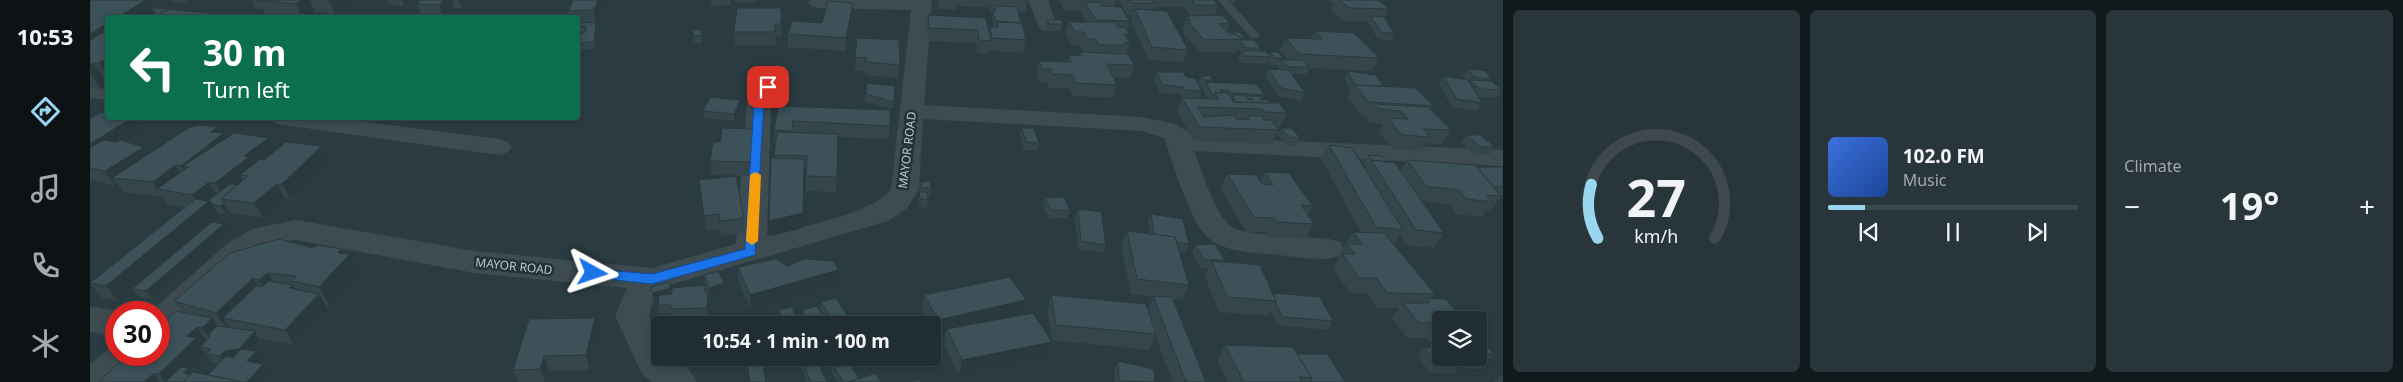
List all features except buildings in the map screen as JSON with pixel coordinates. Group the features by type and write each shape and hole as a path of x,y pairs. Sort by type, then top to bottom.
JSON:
{"street":[{"path":"1038,0 1047,26"},
{"path":"818,2 921,2"},
{"name":"MAYOR ROAD","path":"170,314 238,252 262,236 296,230 474,262 652,279 878,214 897,202 905,189 921,2"},
{"path":"90,9 161,15"},
{"path":"751,252 759,102 778,72"},
{"path":"90,91 105,93"},
{"path":"912,112 1142,124 1175,134 1191,143 1214,146 1503,158"},
{"path":"297,120 499,148"},
{"path":"1175,134 1210,221 1221,234 1239,240 1329,249"},
{"path":"652,279 638,297 632,316 654,364 680,382"},
{"path":"90,319 105,321"},
{"path":"94,382 112,366"}],"lane":[{"path":"1223,0 1255,36"}],"slow traffic":[{"path":"752,241 755,175"}],"route":[{"path":"593,273 652,279 751,252 759,102 768,87"}]}
